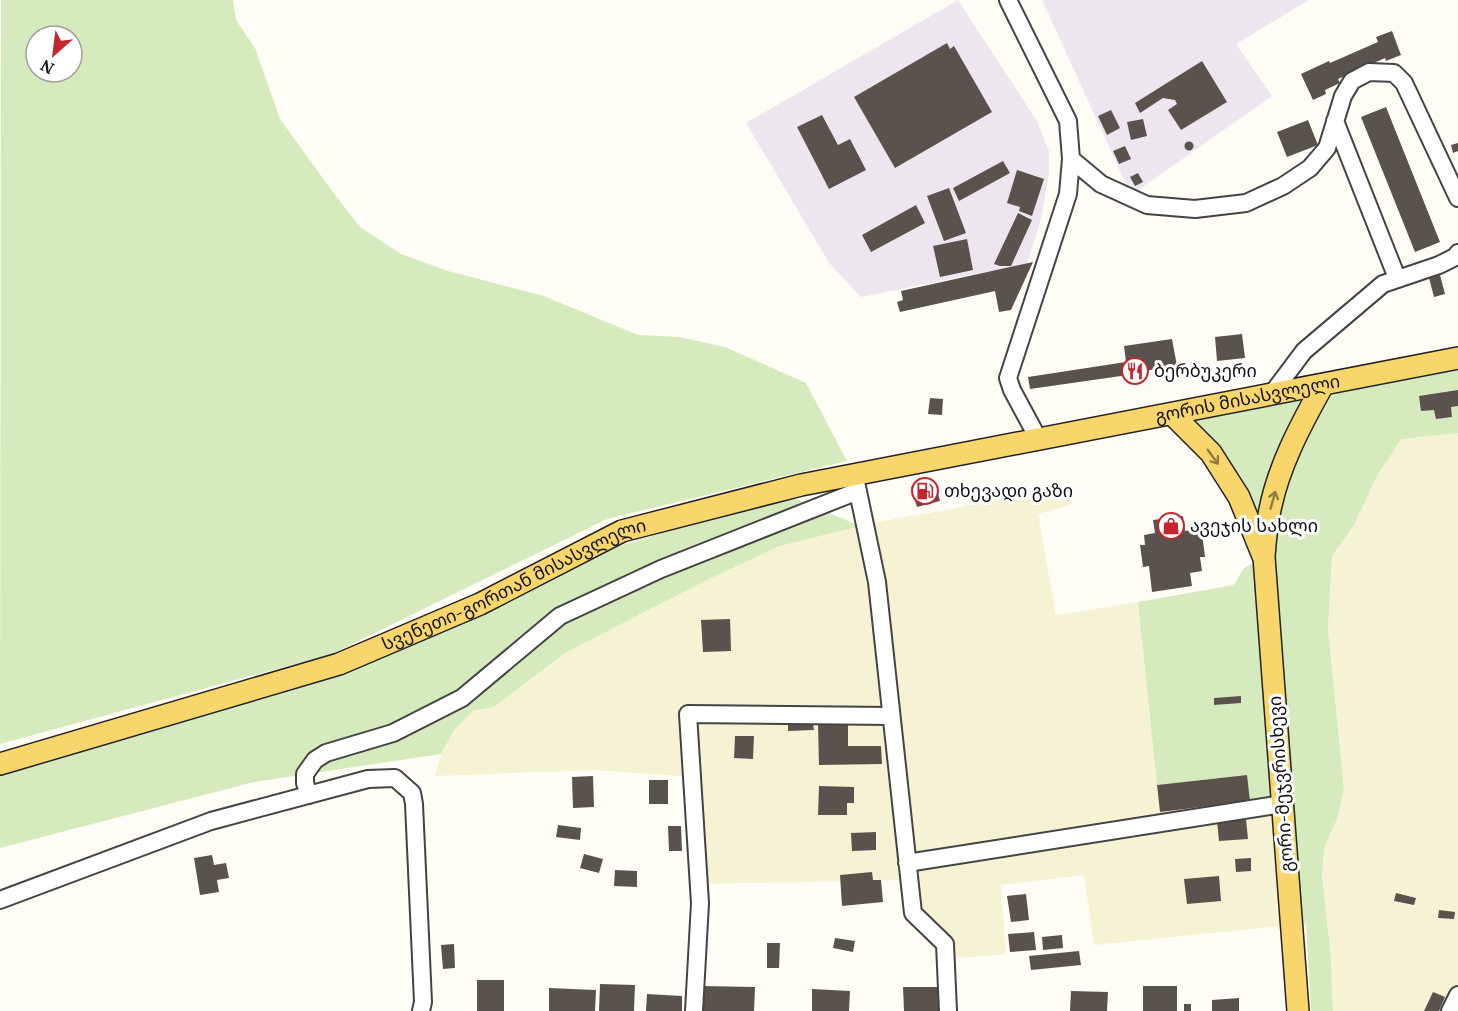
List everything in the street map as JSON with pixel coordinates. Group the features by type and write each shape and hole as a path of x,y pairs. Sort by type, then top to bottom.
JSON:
{"main road":[{"name":"გორის მისასვლელი","path":"1039,440 1458,358"},
{"name":"გორი-მეჯვრისხევი","path":"1298,1011 1264,557 1269,514 1279,478 1295,435 1323,385"},
{"name":"გორი-მეჯვრისხევი","path":"1173,415 1211,453 1239,497 1264,557"},
{"name":"სვენეთი-გორთან მისასვლელი","path":"0,764 339,664 480,604 622,531 801,485 856,483 1039,440"}],"street":[{"path":"1008,0 1068,121 1071,159 1068,194 1008,378 1039,440"},
{"path":"1071,159 1101,184 1147,205 1195,208 1246,203 1283,186 1310,168 1327,148 1343,96 1352,81 1369,72 1394,74 1404,83 1458,198"},
{"path":"1335,121 1397,278"},
{"path":"1271,395 1304,351 1383,284 1439,265 1458,253"},
{"path":"309,795 305,774 315,760 326,753 393,733 462,698 560,616 856,483 877,582 913,913 945,944 948,1011"},
{"path":"693,1011 699,903 688,714 891,716"},
{"path":"0,900 211,821 368,779 395,778 412,793 414,804 423,991 421,1011"},
{"path":"907,863 1282,804"},
{"path":"1450,1011 1458,995"}],"shaded area":[{"path":"958,0 1037,121 1049,151 1049,173 1041,219 1027,264 861,297 829,263 746,123"},
{"path":"1042,0 1309,0 1236,44 1272,96 1131,195"},
{"path":"1458,433 1458,989 1447,1011 1333,1011 1331,958 1322,874 1323,849 1338,816 1344,788 1328,629 1332,556 1354,525 1377,476 1401,438"},
{"path":"1061,485 1073,504 1038,514 1056,615 1138,602 1160,811 1250,801 1282,804 1292,925 1094,945 1084,875 1001,885 1006,954 958,958 913,913 908,880 701,884 694,777 593,770 435,776 441,754 455,729 473,711 494,707 565,653 709,579 780,546 865,524 952,509 1043,487"}],"green space":[{"path":"1,0 233,0 236,20 255,48 280,119 360,227 401,254 448,271 544,296 638,335 680,337 725,347 806,383 847,461 607,519 332,654 0,744"},
{"path":"1458,358 1458,433 1401,439 1377,476 1354,525 1332,556 1328,629 1344,788 1338,816 1324,849 1322,874 1331,958 1333,1011 1311,1011 1306,924 1292,925 1282,805 1250,801 1246,775 1157,785 1138,602 1234,585 1244,568 1264,557 1239,497 1173,415","holes":["1241,696 1241,703 1214,705 1214,698"]},
{"path":"787,495 860,526 780,546 709,579 565,653 494,707 473,711 455,729 441,754 254,782 0,848 0,776 328,679 499,607 616,547"}],"building":[{"path":"1392,31 1401,55 1386,61 1385,58 1338,79 1340,83 1325,90 1326,94 1313,100 1301,74 1378,42 1376,37"},
{"path":"947,43 950,49 954,46 992,112 895,168 854,97"},
{"path":"1202,61 1227,102 1181,130 1168,110 1177,104 1175,100 1163,98 1140,113 1135,103"},
{"path":"1386,107 1440,242 1415,252 1361,117"},
{"path":"1111,110 1120,128 1107,135 1098,116"},
{"path":"822,115 838,145 850,139 866,170 829,189 797,127"},
{"path":"1143,119 1147,136 1131,140 1127,122"},
{"path":"1308,120 1318,145 1287,157 1277,132"},
{"path":"1189,142 1193,146 1189,150 1185,146"},
{"path":"1458,143 1458,151 1453,153 1451,145"},
{"path":"1125,146 1131,159 1119,164 1113,151"},
{"path":"1003,161 1010,173 959,201 953,188"},
{"path":"1017,170 1044,179 1032,216 1019,211 1020,207 1007,203"},
{"path":"1138,173 1143,182 1135,186 1130,177"},
{"path":"949,188 966,233 944,241 927,196"},
{"path":"916,205 925,223 871,252 862,235"},
{"path":"1018,213 1032,220 1011,266 994,264"},
{"path":"967,239 973,270 940,277 933,246"},
{"path":"1033,262 1011,310 999,312 995,291 900,312 897,302 903,300 901,291"},
{"path":"1440,275 1445,294 1434,297 1429,278"},
{"path":"1242,334 1245,358 1217,361 1215,337"},
{"path":"1172,339 1177,366 1144,371 1145,376 1129,379 1128,375 1030,389 1028,377 1126,362 1124,346"},
{"path":"1458,390 1458,406 1451,407 1452,417 1436,419 1434,410 1421,411 1419,396"},
{"path":"930,398 943,399 942,415 928,414"},
{"path":"934,480 940,501 917,507 911,487"},
{"path":"1183,516 1185,531 1195,529 1196,533 1202,533 1205,557 1200,557 1202,571 1190,573 1192,586 1152,592 1149,566 1143,567 1140,545 1145,545 1144,535 1155,533 1153,520"},
{"path":"730,619 731,651 703,652 701,620"},
{"path":"1241,696 1241,703 1214,705 1214,698"},
{"path":"818,719 818,724 813,724 814,730 788,731 788,720"},
{"path":"848,723 848,746 881,746 882,764 819,765 818,724"},
{"path":"735,736 754,736 753,759 734,758"},
{"path":"1247,775 1250,801 1160,812 1157,785"},
{"path":"593,776 594,807 573,808 572,777"},
{"path":"649,780 668,780 668,804 649,804"},
{"path":"819,786 854,787 854,803 847,803 847,815 818,815"},
{"path":"1246,819 1248,839 1219,841 1217,821"},
{"path":"558,825 581,828 580,840 556,837"},
{"path":"668,826 681,826 682,851 669,851"},
{"path":"876,832 876,850 852,851 851,833"},
{"path":"584,854 603,859 599,873 580,868"},
{"path":"212,855 214,865 226,863 229,878 217,880 219,892 200,895 194,858"},
{"path":"1251,858 1251,871 1236,872 1235,859"},
{"path":"615,870 637,871 637,887 614,886"},
{"path":"872,872 873,880 881,880 883,902 842,906 840,875"},
{"path":"1219,876 1221,901 1187,904 1184,879"},
{"path":"1396,893 1416,898 1414,905 1394,901"},
{"path":"1026,894 1029,920 1011,922 1007,896"},
{"path":"1439,910 1455,912 1454,919 1438,918"},
{"path":"1034,932 1036,950 1010,952 1008,934"},
{"path":"1062,935 1063,948 1043,950 1042,937"},
{"path":"835,938 855,941 853,952 833,948"},
{"path":"767,943 780,943 779,968 767,968"},
{"path":"454,944 455,968 443,969 441,945"},
{"path":"1079,951 1081,965 1031,970 1029,956"},
{"path":"477,980 504,980 504,1011 477,1011"},
{"path":"600,984 635,985 634,1011 599,1011"},
{"path":"702,986 755,987 754,1011 702,1011"},
{"path":"1143,986 1177,986 1177,1011 1143,1011"},
{"path":"903,987 941,987 941,1011 904,1011"},
{"path":"549,988 596,990 595,1011 549,1011"},
{"path":"812,989 850,991 849,1011 812,1011"},
{"path":"1071,991 1108,992 1107,1011 1070,1011"},
{"path":"1433,992 1445,997 1439,1011 1424,1011"},
{"path":"647,994 682,996 682,1011 646,1011"},
{"path":"1239,998 1239,1011 1212,1011 1212,1000"},
{"path":"1184,1004 1191,1004 1191,1011 1184,1011"}],"place":[{"name":"ბერბუკერი","path":"1135,371"},
{"name":"თხევადი გაზი","path":"925,491"},
{"name":"ავეჯის სახლი","path":"1171,526"}]}
